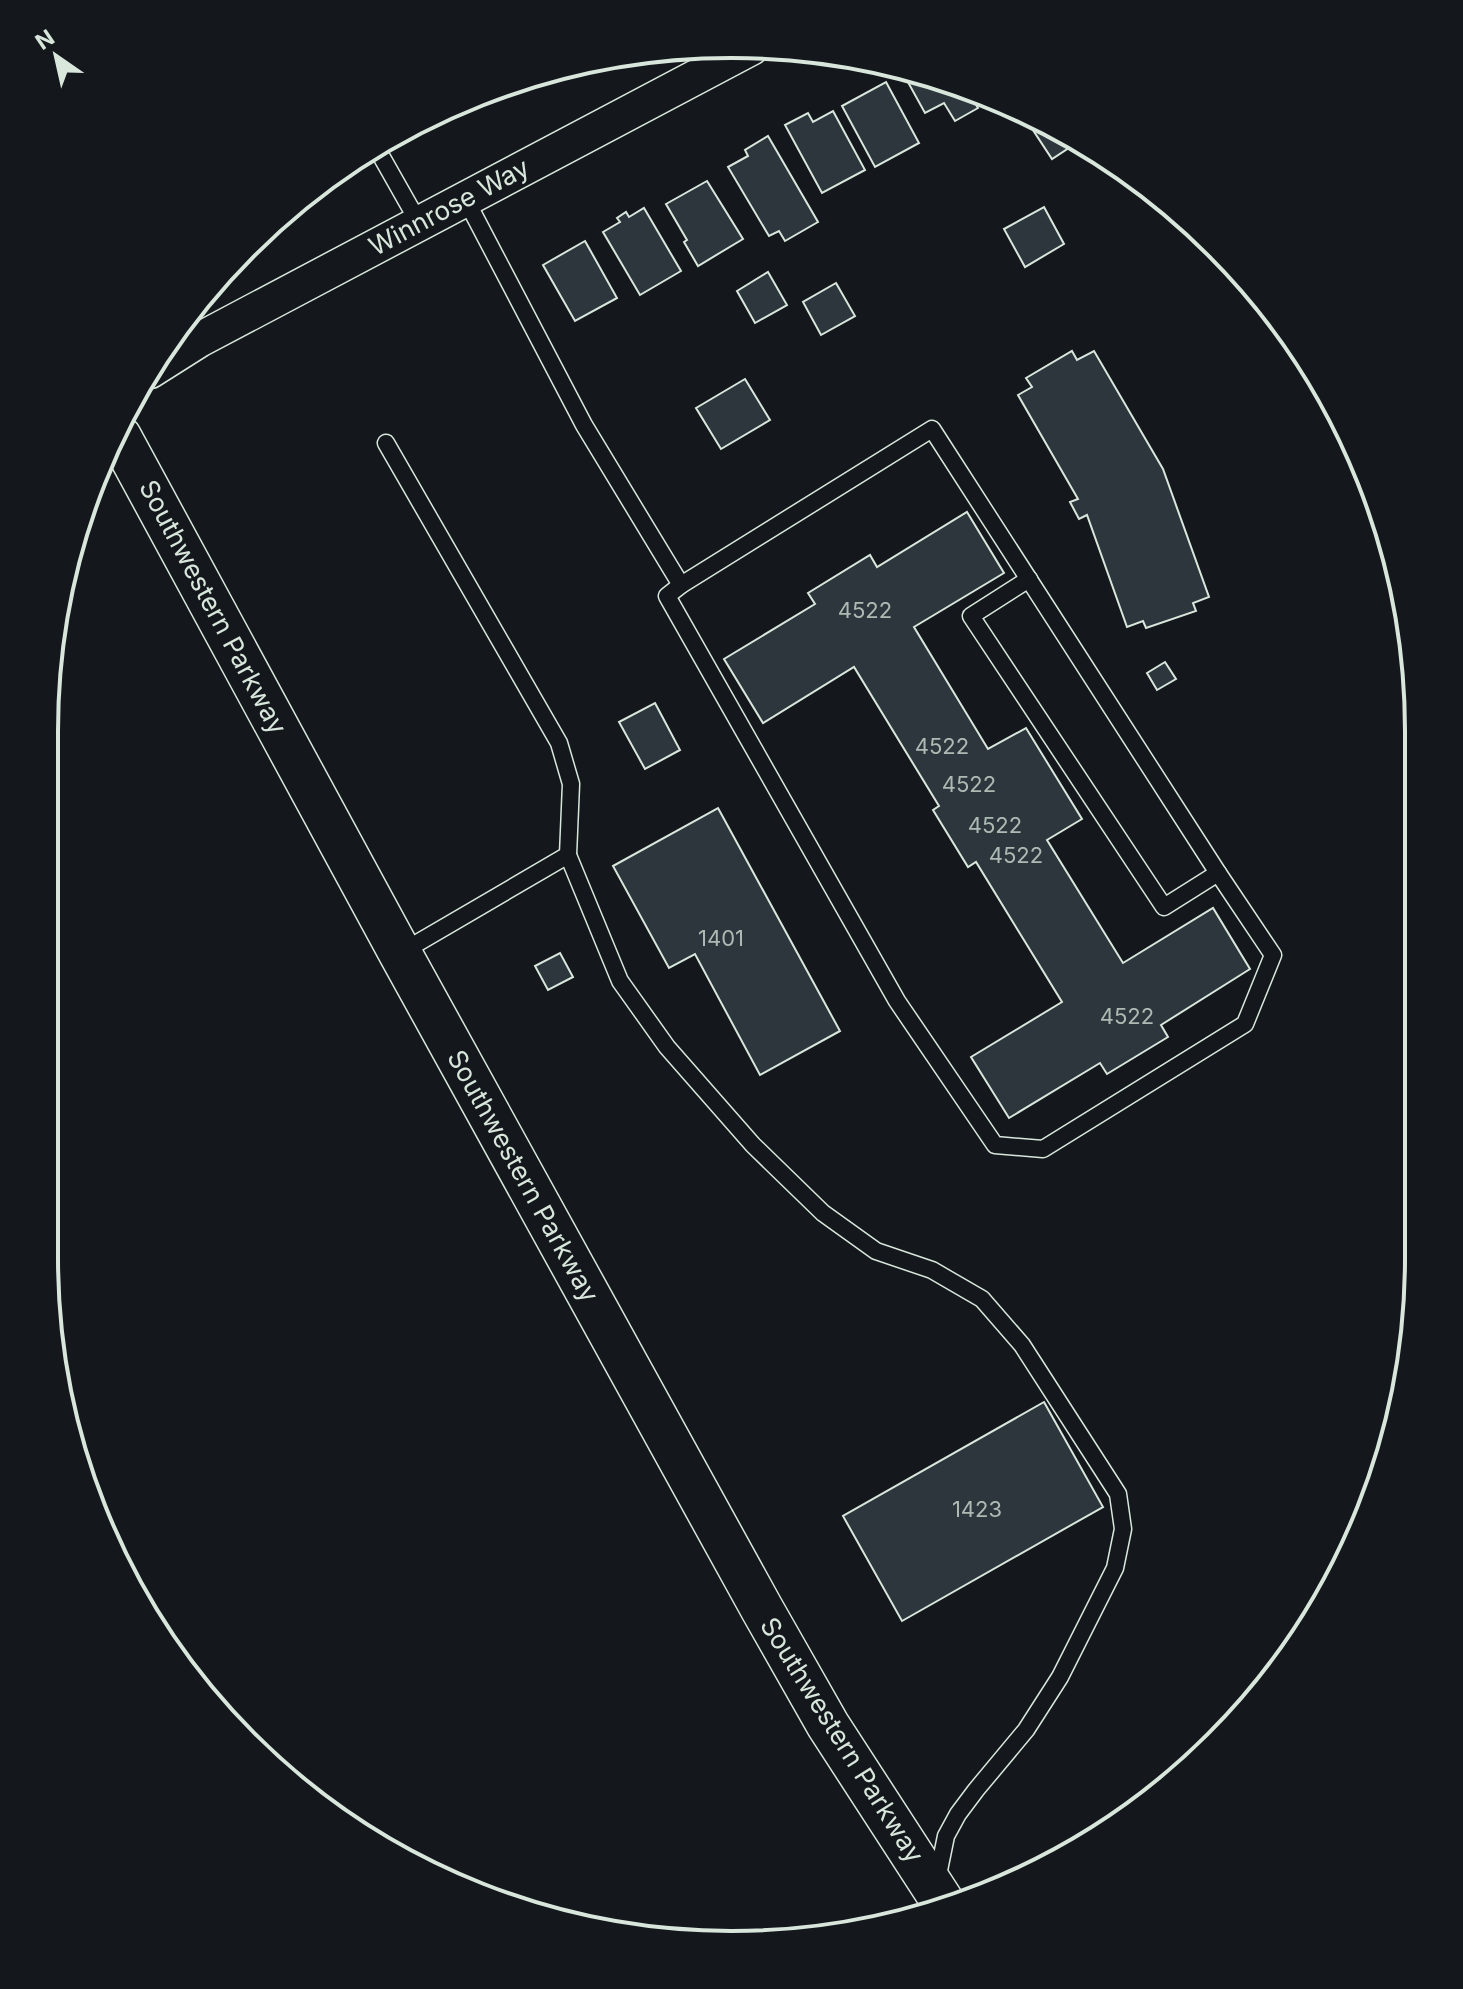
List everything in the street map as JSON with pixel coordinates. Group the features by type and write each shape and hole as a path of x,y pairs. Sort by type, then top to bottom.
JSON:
{"street":[{"name":"Winnrose Way","path":"172,357 732,58"},
{"name":"Southwestern Parkway","path":"123,443 400,953 821,1713 940,1897"}],"lane":[{"path":"381,157 419,223"},
{"path":"465,198 584,425 681,585"},
{"path":"932,429 1029,579 1273,955 1245,1024 1043,1149 995,1145 897,1001 667,596 932,429"},
{"path":"386,443 559,743 571,784 568,855 620,981 667,1047 753,1145 823,1213 876,1251 932,1270 982,1299 1022,1345 1118,1494 1123,1529 1115,1568 1060,1677 1026,1730 976,1790 946,1836 940,1897"},
{"path":"1029,579 971,616 1164,907 1218,873"},
{"path":"400,953 568,855"}],"building":[{"path":"908,81 976,104 978,108 955,121 944,103 925,113"},
{"path":"886,82 919,143 875,167 842,106"},
{"path":"833,111 865,170 822,193 785,125 808,113 813,122"},
{"path":"1032,129 1068,148 1052,159"},
{"path":"768,136 818,222 785,241 779,231 769,236 728,167 748,156 745,150"},
{"path":"707,181 743,239 698,266 666,204"},
{"path":"1044,207 1064,244 1025,267 1004,229"},
{"path":"644,208 681,271 640,295 603,232 620,222 617,218 626,212 629,217"},
{"path":"585,241 617,298 575,321 543,265"},
{"path":"768,272 787,305 755,323 737,291"},
{"path":"836,283 855,316 821,335 803,302"},
{"path":"1072,351 1077,360 1094,351 1163,469 1209,597 1193,603 1196,611 1146,628 1143,621 1127,627 1087,515 1079,519 1070,502 1078,499 1018,395 1032,387 1026,378"},
{"path":"745,379 770,420 721,449 696,408"},
{"path":"967,512 1004,573 914,627 988,749 1026,728 1082,819 1047,840 1123,963 1213,908 1250,969 1161,1025 1168,1037 1107,1074 1100,1063 1009,1118 971,1057 1062,1002 976,862 968,867 933,810 939,806 854,667 763,723 724,659 815,604 808,593 870,555 877,567"},
{"path":"1165,662 1176,679 1157,690 1147,673"},
{"path":"655,703 680,750 645,769 619,722"},
{"path":"718,808 840,1031 760,1075 695,954 669,968 613,866"},
{"path":"560,953 573,977 548,990 535,966"},
{"path":"1044,1402 1103,1507 902,1621 843,1516"}]}
